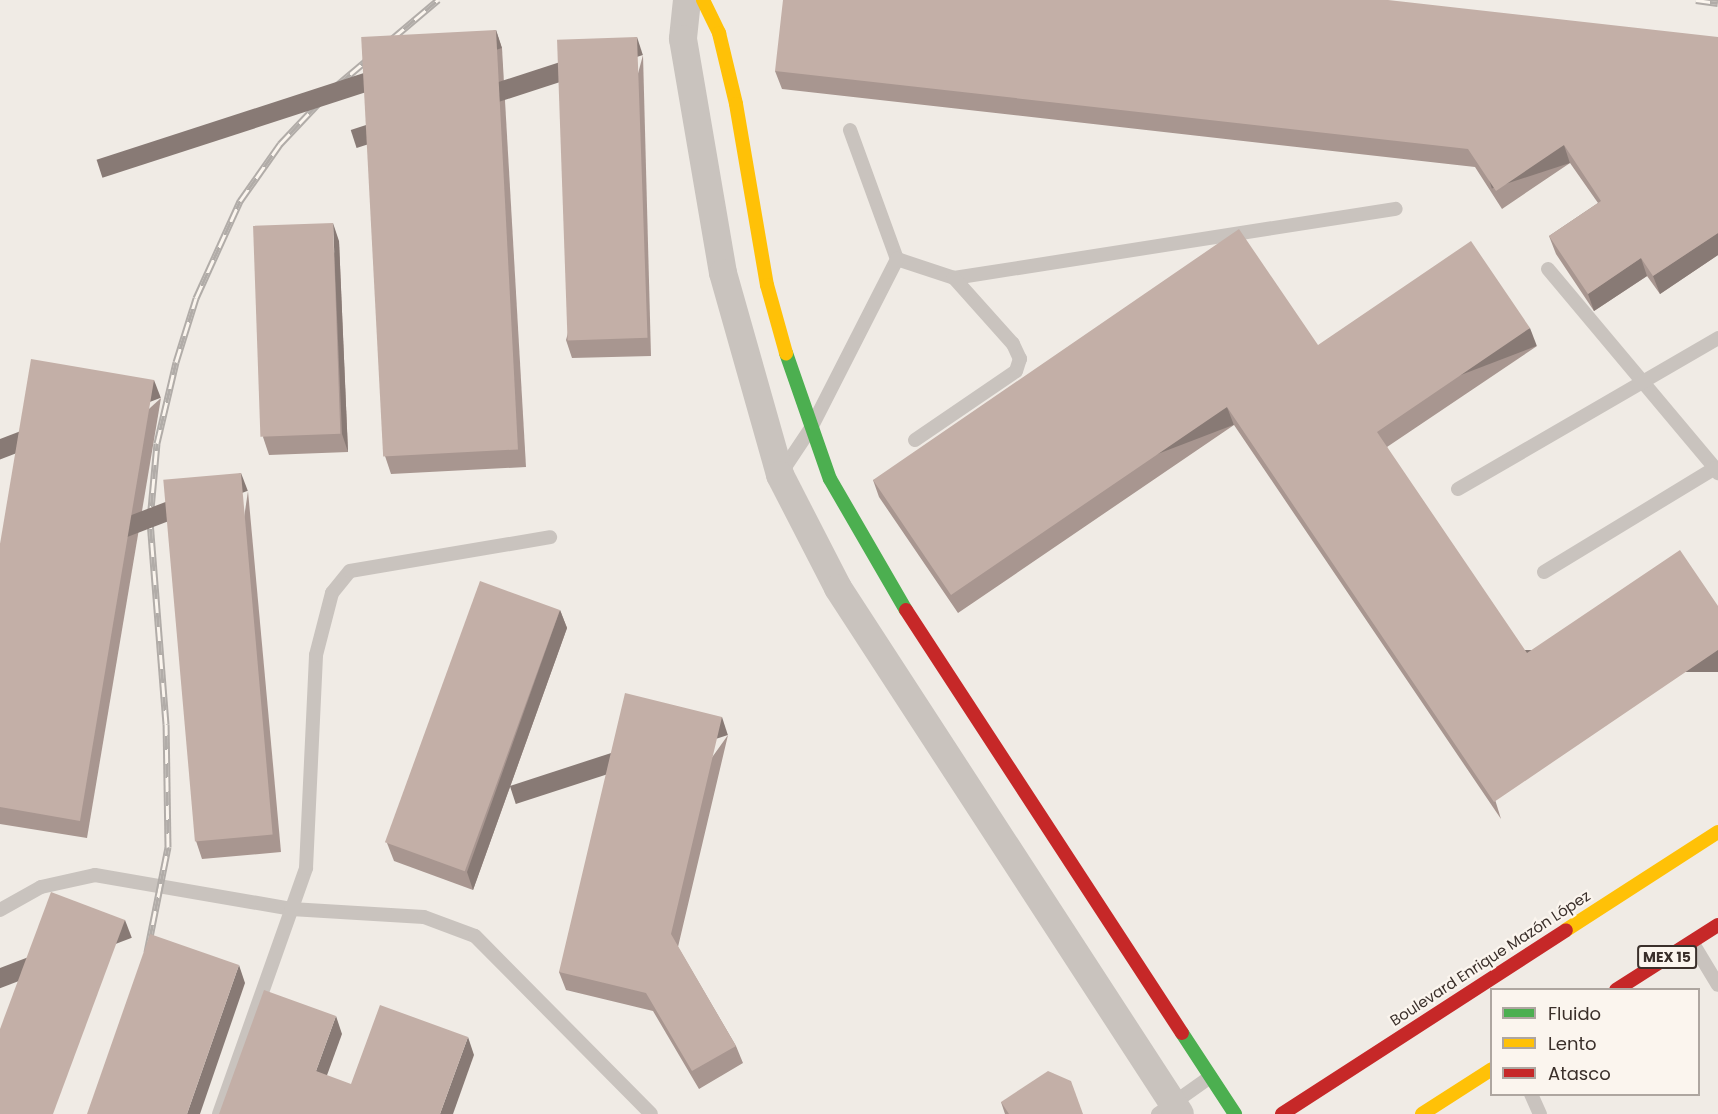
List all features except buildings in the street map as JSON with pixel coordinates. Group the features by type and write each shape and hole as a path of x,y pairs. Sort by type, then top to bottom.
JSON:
{"street":[{"path":"687,0 683,39 723,273 780,475 838,588 1170,1110"},
{"path":"703,0 719,33 736,104 767,285 811,428 830,479 875,563 1235,1114"},
{"name":"Boulevard Enrique Mazón López","path":"1282,1114 1718,832"},
{"name":"MEX 15","path":"1619,988 1718,925"},
{"path":"1422,1114 1490,1070"}],"lane":[{"path":"780,475 811,428 897,259 850,130"},
{"path":"897,259 954,278 1396,209"},
{"path":"1544,572 1716,470 1548,269"},
{"path":"915,440 1016,371 1020,359 1013,344 954,278"},
{"path":"1458,489 1718,338"},
{"path":"219,1114 306,868 316,655 332,593 350,571 550,537"},
{"path":"0,910 42,887 95,875 291,909 424,917 475,936 651,1114"},
{"path":"1692,942 1718,985"},
{"path":"1170,1110 1210,1077"},
{"path":"1531,1096 1540,1114"}],"railway":[{"path":"147,952 168,847 166,724 150,520 157,443 176,362 196,298 240,201 280,144 329,92 438,0"},
{"path":"1696,0 1718,3"}],"traffic: fast":[{"path":"786,353 830,479 906,610"},
{"path":"1182,1033 1235,1114"}],"traffic: slow":[{"path":"703,0 719,33 736,104 767,285 786,353"},
{"path":"1566,930 1718,832"},
{"path":"1422,1114 1490,1070"}],"traffic: jam":[{"path":"906,610 1182,1033"},
{"path":"1619,988 1718,925"},
{"path":"1282,1114 1566,930"}]}
